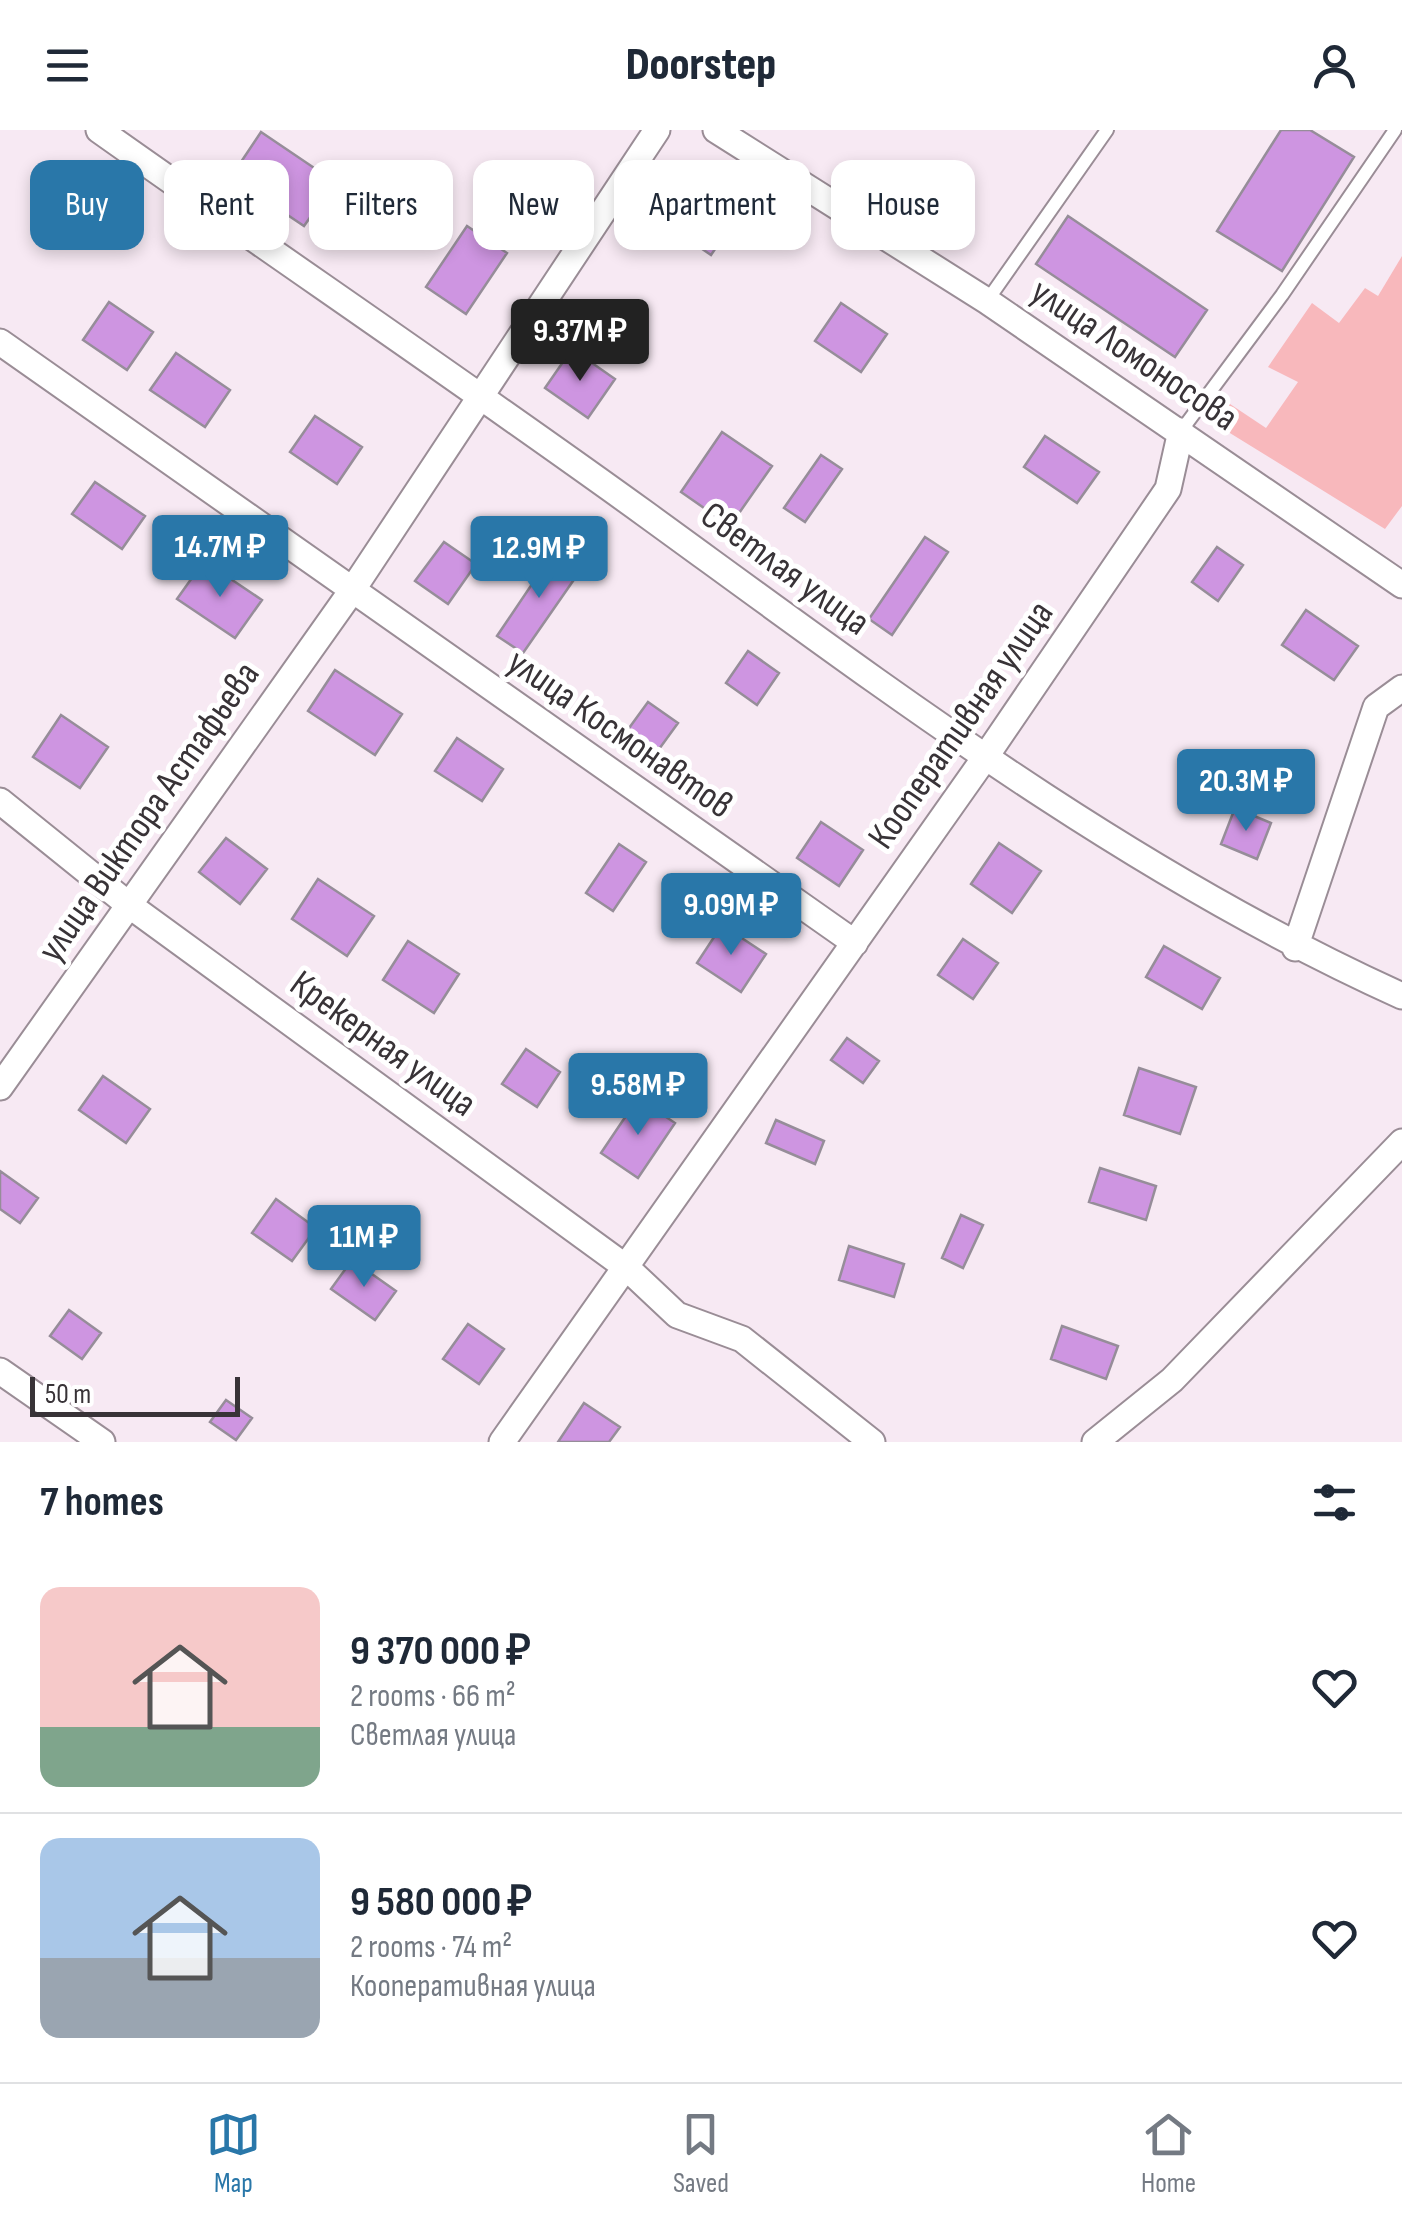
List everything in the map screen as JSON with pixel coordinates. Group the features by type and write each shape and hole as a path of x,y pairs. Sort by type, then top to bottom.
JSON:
{"street":[{"name":"Светлая улица","path":"99,130 483,396 984,759 1295,948 1402,996"},
{"name":"улица Виктора Астафьева","path":"0,1087 351,592 657,130"},
{"name":"улица Ломоносова","path":"716,130 1181,430 1402,585"},
{"name":"улица Космонавтов","path":"0,342 855,943"},
{"name":"Кооперативная улица","path":"502,1442 984,759 1168,488 1181,430"},
{"path":"1295,948 1376,707 1402,688"},
{"name":"Крекерная улица","path":"0,800 129,905 627,1268 677,1315 742,1339 872,1442"},
{"path":"1095,1442 1172,1380 1402,1142"},
{"path":"0,1371 102,1442"}],"lane":[{"path":"986,301 1106,130"},
{"path":"1181,430 1282,295 1395,130"}],"shaded area":[{"path":"1402,256 1402,506 1385,529 1212,422 1227,402 1266,428 1298,382 1268,367 1312,303 1339,323 1365,288 1378,296"}],"building":[{"path":"1281,130 1310,130 1354,157 1282,271 1217,231"},
{"path":"261,132 309,164 309,219 304,226 289,216 289,160 242,160"},
{"path":"1068,216 1207,310 1175,357 1036,264"},
{"path":"467,226 473,230 473,250 507,253 466,314 426,287"},
{"path":"109,302 153,332 127,370 83,340"},
{"path":"841,303 887,334 861,372 815,341"},
{"path":"572,349 615,379 588,418 545,388"},
{"path":"176,353 230,390 205,427 150,390"},
{"path":"315,416 362,447 337,484 290,452"},
{"path":"722,432 772,466 730,526 681,492"},
{"path":"1045,436 1099,472 1077,503 1024,467"},
{"path":"821,455 842,469 805,522 784,508"},
{"path":"95,482 145,516 122,549 72,514"},
{"path":"925,537 948,552 892,635 869,619"},
{"path":"444,542 476,564 448,604 415,581"},
{"path":"1217,547 1243,565 1218,601 1192,582"},
{"path":"555,550 582,568 523,653 497,636"},
{"path":"204,561 262,600 235,638 177,599"},
{"path":"1306,610 1358,646 1334,680 1282,645"},
{"path":"748,651 779,673 757,705 726,683"},
{"path":"335,670 402,714 375,755 308,711"},
{"path":"648,702 678,723 654,756 624,735"},
{"path":"61,715 108,747 80,788 33,757"},
{"path":"457,738 503,769 482,801 435,771"},
{"path":"1235,808 1271,823 1257,859 1221,844"},
{"path":"821,822 863,850 839,886 797,858"},
{"path":"226,838 267,869 240,904 199,872"},
{"path":"999,843 1041,871 1012,913 971,884"},
{"path":"619,844 646,862 613,911 586,893"},
{"path":"318,879 374,916 347,956 292,919"},
{"path":"722,925 766,954 741,992 697,963"},
{"path":"963,939 998,963 973,999 938,975"},
{"path":"408,941 459,974 434,1013 383,980"},
{"path":"1164,946 1220,978 1202,1009 1146,977"},
{"path":"847,1038 879,1061 863,1083 831,1060"},
{"path":"526,1049 560,1072 537,1107 502,1084"},
{"path":"1139,1068 1196,1087 1180,1134 1124,1115"},
{"path":"103,1076 150,1109 126,1143 79,1110"},
{"path":"638,1098 675,1123 638,1178 601,1153"},
{"path":"776,1120 824,1141 815,1164 766,1143"},
{"path":"1100,1168 1156,1186 1146,1220 1089,1202"},
{"path":"0,1171 38,1198 20,1223 0,1209"},
{"path":"276,1199 316,1228 292,1261 252,1233"},
{"path":"961,1215 983,1225 963,1268 942,1258"},
{"path":"849,1246 904,1264 894,1297 839,1280"},
{"path":"352,1260 396,1291 375,1320 331,1289"},
{"path":"69,1310 101,1333 82,1359 50,1336"},
{"path":"468,1324 504,1349 479,1384 443,1359"},
{"path":"1062,1326 1118,1346 1106,1379 1051,1359"},
{"path":"226,1400 252,1418 236,1440 210,1422"},
{"path":"584,1403 620,1427 609,1442 558,1442"}]}
